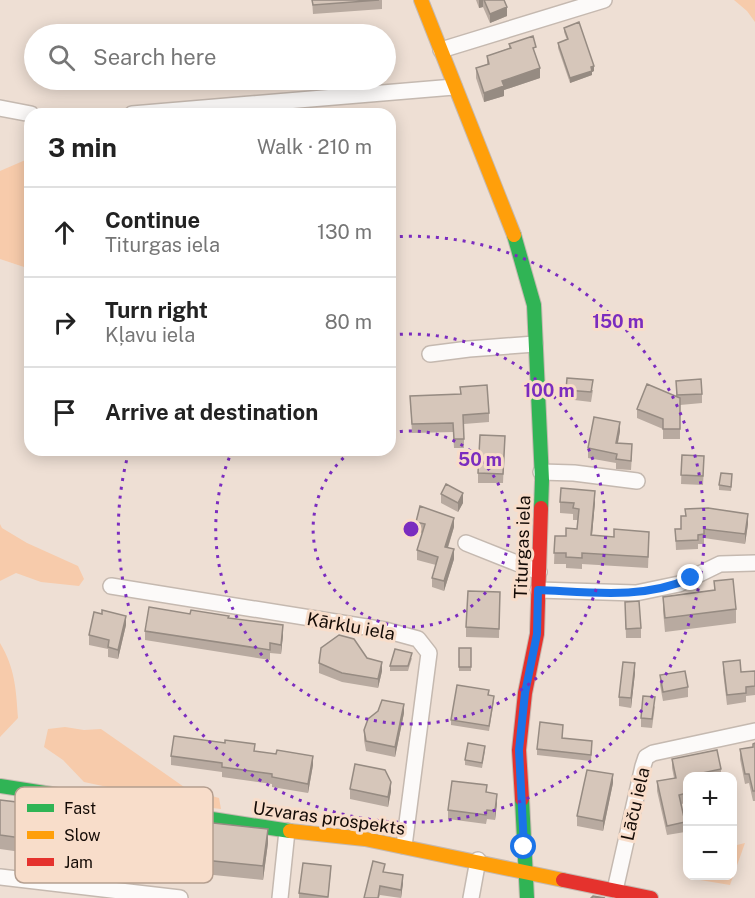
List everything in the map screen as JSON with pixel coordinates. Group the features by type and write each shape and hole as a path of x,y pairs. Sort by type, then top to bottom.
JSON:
{"street":[{"name":"Titurgas iela","path":"421,0 518,245 534,305 541,472 537,634 525,693 519,750 526,898"},
{"path":"441,50 604,0"},
{"path":"204,108 454,87"},
{"path":"0,108 24,113"},
{"path":"430,354 469,348 535,344"},
{"path":"541,472 574,473 637,481"},
{"path":"466,543 539,572"},
{"path":"538,590 636,593 679,584 720,564 755,563"},
{"name":"Kārklu iela","path":"111,586 385,630 418,639 429,653 404,846"},
{"name":"Lāču iela","path":"615,890 646,757 653,753 755,731"},
{"name":"Uzvaras prospekts","path":"0,786 15,788"},
{"name":"Uzvaras prospekts","path":"213,819 287,831 365,839 478,860 651,898"},
{"path":"280,898 287,831"},
{"path":"471,898 478,860"},
{"path":"0,878 15,880"},
{"path":"45,883 180,898"}],"shaded area":[{"path":"734,0 755,0 755,22 747,11"},
{"path":"24,161 24,267 0,259 0,171"},
{"path":"0,524 2,528 27,543 78,566 84,579 79,586 41,582 16,573 0,581"},
{"path":"0,643 12,670 18,718 0,737"},
{"path":"65,727 84,730 101,729 184,787 107,787 84,782 63,760 44,747 48,729"},
{"path":"213,796 219,798 221,809 213,808"},
{"path":"745,843 737,865 737,845"},
{"path":"700,880 732,880 730,885"}],"building":[{"path":"312,0 379,0 313,5"},
{"path":"484,0 504,0 507,7 490,14"},
{"path":"579,22 594,66 591,67 592,71 570,78 558,43 568,39 564,28"},
{"path":"533,36 536,47 533,48 540,68 502,81 504,86 484,93 476,68 489,64 487,56 511,48 509,44"},
{"path":"567,378 593,380 591,392 566,390"},
{"path":"701,379 702,394 677,395 676,381"},
{"path":"647,384 680,398 680,429 663,429 663,419 637,409"},
{"path":"487,385 489,413 463,415 464,439 454,439 453,423 412,424 410,396 461,394 460,387"},
{"path":"594,417 620,422 616,443 632,444 631,461 616,459 617,454 588,448"},
{"path":"480,435 505,436 503,474 478,473"},
{"path":"682,455 704,456 703,476 681,475"},
{"path":"721,473 732,474 731,487 719,485"},
{"path":"446,484 463,493 458,503 441,494"},
{"path":"561,488 595,491 591,535 614,537 614,529 649,532 648,557 582,553 582,558 566,557 566,553 554,553 555,536 566,536 566,528 577,529 579,509 573,508 574,503 560,502"},
{"path":"420,506 454,518 445,547 454,549 444,581 432,578 438,557 417,550 425,524 416,522"},
{"path":"708,508 748,514 745,534 704,529 704,534 698,535 698,540 676,541 675,529 681,529 681,516 686,516 685,509"},
{"path":"733,579 736,609 665,618 663,597 715,590 714,581"},
{"path":"468,591 500,592 499,629 466,627"},
{"path":"639,601 641,628 626,629 625,602"},
{"path":"149,607 190,614 191,610 229,616 228,618 283,625 281,645 270,643 270,650 145,631"},
{"path":"102,610 126,616 118,650 108,647 109,640 89,635 94,612 102,614"},
{"path":"339,635 354,639 367,658 382,662 378,679 342,673 319,663 321,648"},
{"path":"459,648 471,648 471,667 459,667"},
{"path":"395,649 412,653 408,666 390,666"},
{"path":"740,660 741,672 755,671 755,686 746,687 746,693 727,695 723,662"},
{"path":"623,662 635,663 631,698 619,697"},
{"path":"685,671 688,687 663,692 660,675"},
{"path":"457,685 489,690 488,695 494,696 489,726 451,720"},
{"path":"643,696 655,697 652,719 641,718"},
{"path":"382,700 404,704 395,747 366,741 364,730 368,719 378,711"},
{"path":"540,722 563,725 562,738 592,741 591,755 537,749"},
{"path":"174,736 225,743 225,740 255,744 254,751 276,754 277,750 313,756 308,784 272,777 272,774 222,767 222,763 171,756"},
{"path":"468,743 485,746 482,763 465,760"},
{"path":"755,743 755,791 753,791 749,774 745,774 740,749 753,747"},
{"path":"717,750 721,769 707,772 683,772 683,794 679,795 683,822 667,826 657,781 676,778 672,759"},
{"path":"355,764 385,770 391,782 388,797 350,789"},
{"path":"587,770 613,774 603,821 577,816"},
{"path":"452,781 487,785 486,792 497,794 495,811 487,810 486,815 448,810"},
{"path":"0,800 15,802 15,837 0,835"},
{"path":"213,823 268,829 263,866 213,861"},
{"path":"373,861 385,864 383,872 403,875 401,890 380,886 378,898 364,898"},
{"path":"303,863 331,866 328,897 299,893"}],"traffic: fast":[{"path":"514,235 534,305 542,480 541,508"},
{"path":"0,786 15,788"},
{"path":"522,799 527,898"},
{"path":"213,819 290,831"}],"traffic: slow":[{"path":"421,0 514,235"},
{"path":"290,831 365,839 563,880"}],"traffic: jam":[{"path":"522,799 519,750 525,693 537,634 541,508"},
{"path":"563,880 651,898"}],"route":[{"path":"524,847 519,750 525,693 537,634 538,590 636,593 679,584 691,578"}]}
